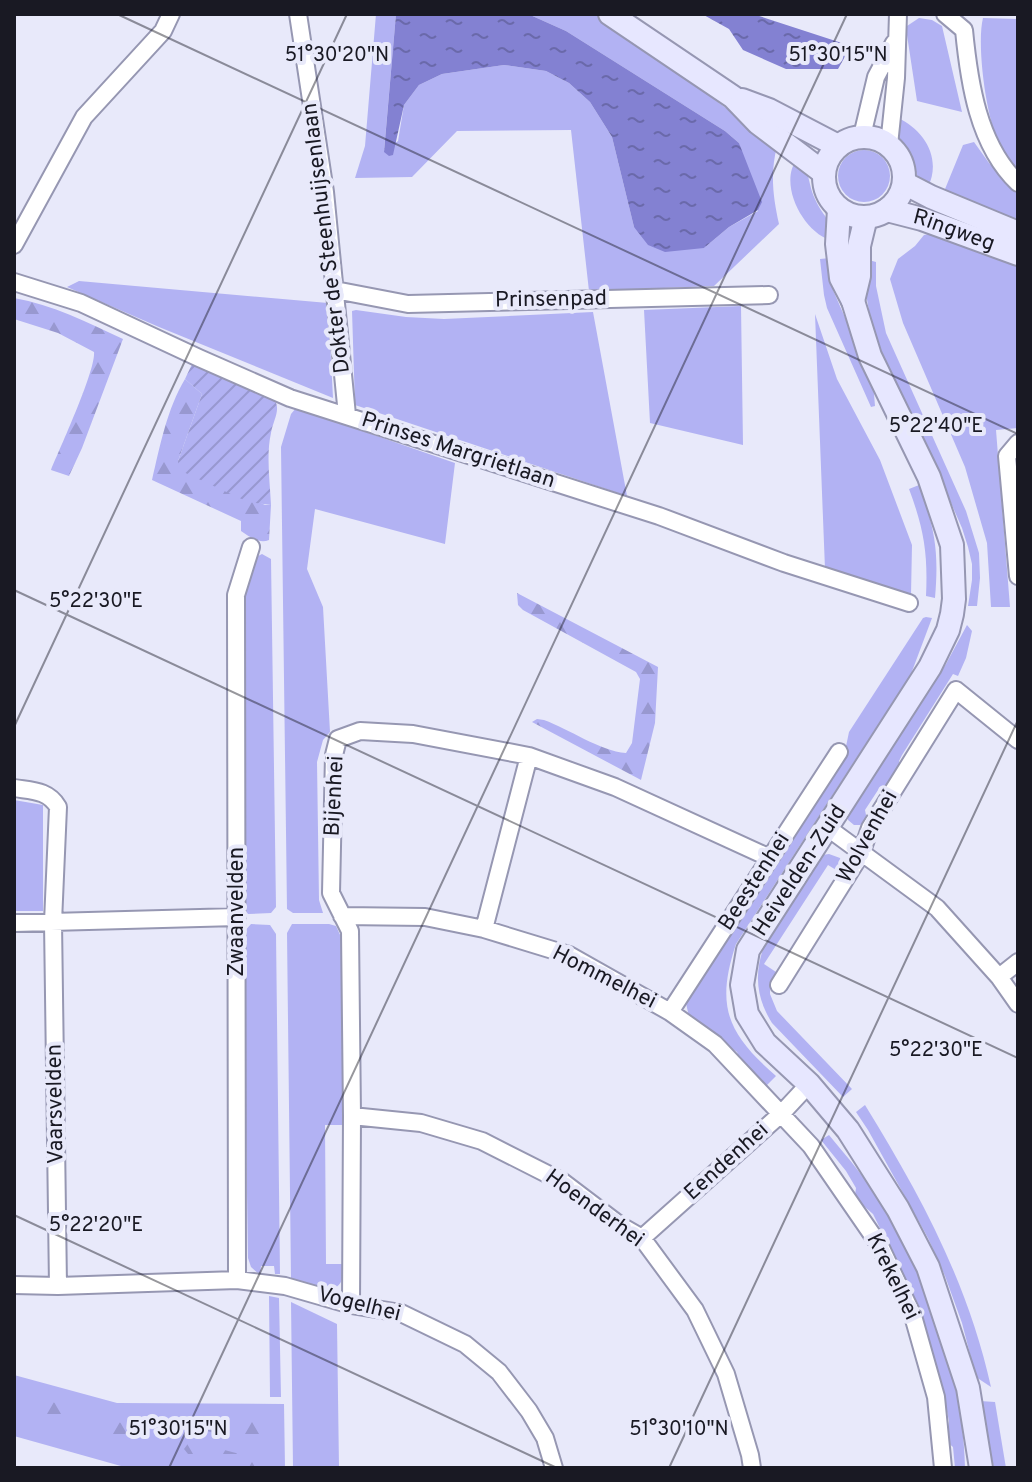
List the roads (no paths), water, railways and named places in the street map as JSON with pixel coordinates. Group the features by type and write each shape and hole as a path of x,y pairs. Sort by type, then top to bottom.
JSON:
{"street":[{"path":"14,245 84,117 163,31 171,14"},
{"name":"Dokter de Steenhuijsenlaan","path":"298,14 325,192 347,415"},
{"path":"610,14 733,97 758,123 824,173"},
{"path":"889,145 894,108 898,14"},
{"path":"945,14 964,30 968,73 982,123 995,155 1018,183"},
{"path":"862,136 876,77 897,38"},
{"path":"733,97 769,110 838,146"},
{"path":"862,136 877,138 889,145 899,155 904,169 904,183 898,198 887,210 866,217 839,209 824,186 828,158 845,141 862,136"},
{"name":"Ringweg","path":"904,183 1018,233"},
{"name":"Heivelden-Zuid","path":"839,209 837,244 841,278 853,301 870,356 929,477 952,545 954,599 948,630 930,667 748,950 742,985 747,1014 765,1043 809,1084 848,1130 898,1209 928,1267 968,1388 981,1468"},
{"name":"Ringweg","path":"887,210 922,219 1018,254"},
{"name":"Heivelden-Zuid","path":"853,301 859,276 859,246 866,217"},
{"name":"Prinses Margrietlaan","path":"14,282 81,303 290,398 659,516 784,563 909,603"},
{"name":"Prinsenpad","path":"335,290 408,304 769,295"},
{"path":"1018,443 1007,456 1018,576"},
{"name":"Zwaanvelden","path":"237,1280 236,595 251,547"},
{"name":"Wolvenhei","path":"779,985 861,854 870,828 956,690 1018,740"},
{"name":"Bijenhei","path":"351,1305 350,931 331,893 334,755 338,739 360,731 413,734 529,756 615,787 770,858"},
{"name":"Beestenhei","path":"670,1012 839,752"},
{"path":"484,929 529,756"},
{"name":"Vaarsvelden","path":"14,788 42,792 52,797 58,807 53,922 58,1286"},
{"path":"828,828 937,908 999,977 1018,1004"},
{"name":"Hommelhei","path":"342,916 425,917 484,929 569,955 670,1012 715,1044 782,1113"},
{"path":"14,923 237,917"},
{"path":"999,977 1018,962"},
{"name":"Eendenhei","path":"642,1238 782,1113 809,1084"},
{"name":"Krekelhei","path":"782,1113 811,1146 880,1246 913,1316 936,1397 943,1468"},
{"name":"Hoenderhei","path":"352,1116 421,1123 482,1141 563,1182 642,1238 695,1310 726,1374 752,1468"},
{"name":"Vogelhei","path":"14,1285 237,1280 285,1286 351,1305 401,1313 465,1344 499,1372 545,1438 554,1468"}],"water":[{"path":"396,14 528,14 566,31 725,131 739,143 762,202 758,210 729,227 704,248 665,252 648,245 634,227 612,137 590,102 569,83 546,71 504,65 442,74 419,85 404,105 393,155 389,156 384,152"},
{"path":"702,14 753,14 851,46 838,69 786,69 743,50 729,29"}]}
